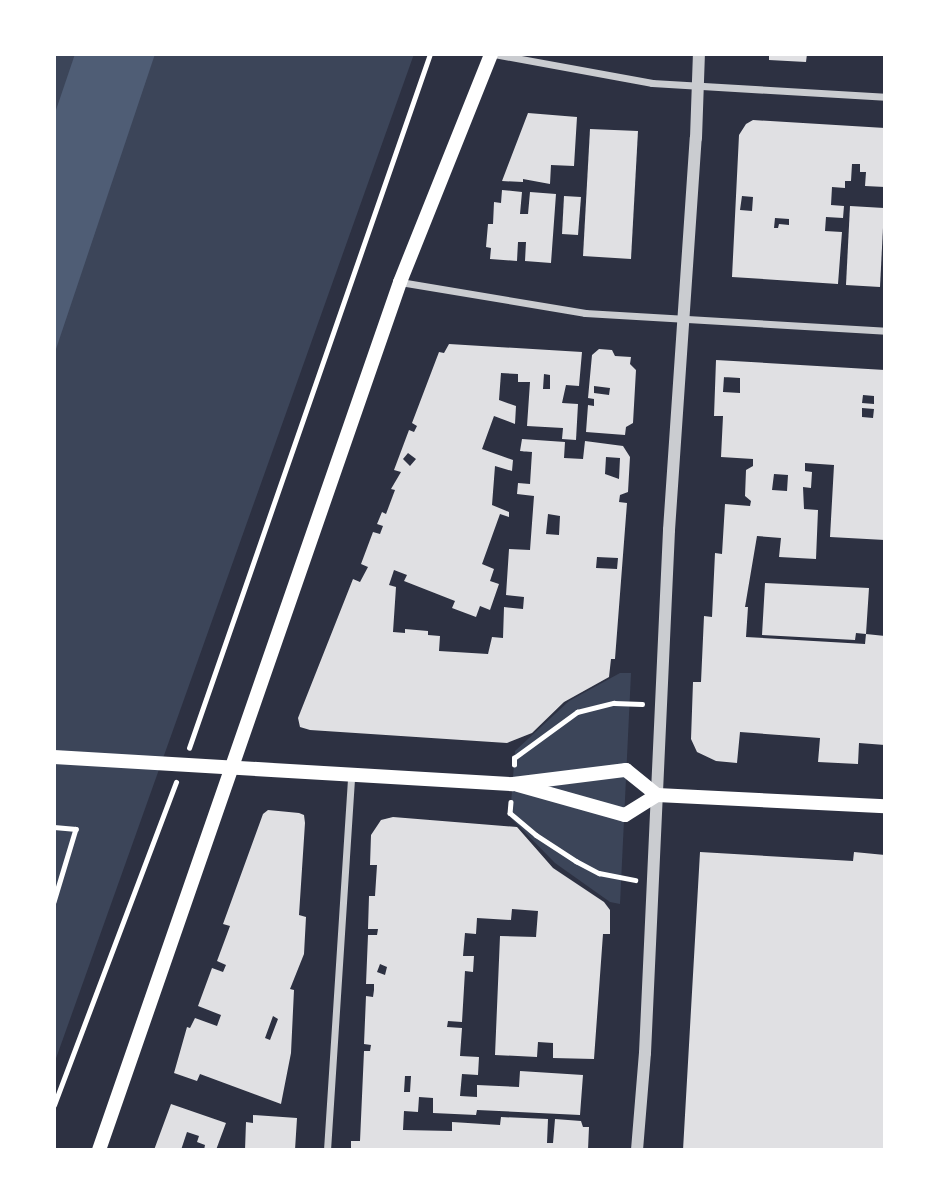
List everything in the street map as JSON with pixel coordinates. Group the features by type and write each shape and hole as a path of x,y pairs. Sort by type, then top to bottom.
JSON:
{"main road":[{"path":"99,1150 400,282 492,54"},
{"path":"54,757 513,784 626,770 657,795"},
{"path":"513,784 625,815 657,795 885,806"}],"street":[{"path":"492,54 652,83 885,97"},
{"path":"637,1150 645,1053 669,530 699,54"},
{"path":"400,282 585,313 885,331"},
{"path":"327,1150 351,774"}],"path":[{"path":"54,1105 184,763 430,54"},
{"path":"54,827 76,829 54,902"}],"shaded area":[{"path":"54,54 414,54 54,1064"},
{"path":"75,54 155,54 54,355 54,116"},
{"path":"620,673 631,673 620,904 610,902 555,863 510,817 515,751 569,701"}],"building":[{"path":"769,54 807,54 806,62 769,60"},
{"path":"528,113 577,117 574,166 551,165 550,184 523,179 523,182 502,181"},
{"path":"753,120 885,128 885,187 865,186 866,172 860,172 860,164 852,164 851,181 845,181 845,188 832,187 831,205 844,206 843,218 826,217 825,231 842,232 838,284 732,277 739,135 746,124","holes":["742,196 753,197 752,211 740,210","775,218 789,219 789,225 779,224 778,228 774,228"]},
{"path":"590,129 638,131 631,259 583,256"},
{"path":"502,190 522,192 520,214 528,214 530,192 556,194 551,263 525,261 526,242 518,242 517,261 490,259 491,248 486,247 488,224 493,224 494,202 501,203"},
{"path":"564,196 581,197 578,235 562,234"},
{"path":"850,206 884,208 880,287 846,285"},
{"path":"449,344 582,352 579,386 566,385 562,403 578,404 576,440 562,439 563,428 527,426 530,382 518,382 518,374 501,373 499,400 516,406 515,424 494,416 482,449 513,460 512,471 495,466 492,505 509,512 509,517 500,514 482,564 494,569 490,581 499,584 490,610 480,606 476,617 452,608 455,601 404,581 407,575 394,570 389,585 396,587 393,632 405,633 405,629 428,631 428,635 440,636 439,651 488,654 492,637 503,638 504,607 523,609 524,597 506,595 509,549 530,550 534,496 517,494 518,483 530,484 532,452 520,451 522,439 565,442 564,458 583,459 585,441 623,446 630,457 628,492 620,495 619,502 627,503 615,659 611,659 609,677 564,702 532,733 507,743 310,730 300,727 298,718 353,579 360,582 368,567 361,564 373,532 380,534 383,526 377,524 382,512 386,514 395,490 391,489 401,472 394,470 409,430 414,432 417,426 412,423 439,352 444,353","holes":["544,374 550,375 550,389 543,389","408,453 416,459 410,466 403,459","606,457 620,458 619,479 605,474","548,514 560,516 559,535 546,534","597,557 618,558 617,569 596,568"]},
{"path":"599,349 612,350 615,356 631,357 630,364 636,370 633,423 626,427 625,435 586,432 588,405 594,406 594,399 588,398 592,355","holes":["594,386 610,388 609,395 594,393"]},
{"path":"716,360 885,370 885,540 830,537 834,465 805,463 805,471 812,472 811,488 803,487 804,509 818,510 816,559 779,557 781,538 757,536 745,607 748,607 746,637 865,644 866,634 885,636 885,745 859,743 858,764 818,762 820,738 740,732 737,763 716,761 697,752 691,739 693,682 701,682 704,616 712,617 715,553 722,554 725,504 750,506 751,501 745,496 746,470 753,466 753,459 721,457 723,416 714,416","holes":["724,377 740,378 740,393 723,392","863,395 874,396 874,404 862,403","862,408 874,409 873,418 862,417","774,474 788,475 787,491 772,490"]},
{"path":"765,583 869,588 866,634 856,633 855,640 762,635"},
{"path":"268,810 299,813 304,815 305,823 299,915 306,917 304,954 290,989 294,990 291,1053 281,1104 200,1074 197,1081 174,1073 187,1027 190,1028 195,1018 217,1026 221,1015 198,1006 212,968 223,972 226,965 217,961 230,926 223,924 263,814","holes":["273,1016 278,1019 270,1040 265,1038"]},
{"path":"393,817 517,827 553,868 604,902 610,910 610,934 603,934 594,1059 553,1058 553,1043 538,1042 537,1057 495,1055 500,936 536,937 538,911 512,909 511,920 477,918 476,934 465,933 463,956 474,956 473,972 465,971 462,1022 448,1021 447,1027 462,1028 460,1056 479,1057 478,1075 462,1074 460,1096 477,1097 477,1085 519,1087 520,1071 583,1075 580,1115 477,1110 476,1115 433,1113 433,1098 419,1097 418,1112 404,1111 403,1130 452,1131 452,1122 500,1125 501,1117 548,1119 547,1143 553,1143 555,1119 581,1121 583,1127 589,1127 588,1150 351,1150 351,1141 360,1141 364,1051 370,1051 371,1045 364,1044 366,996 373,997 374,990 374,984 366,984 368,935 377,935 378,929 368,929 369,896 375,896 377,865 370,865 371,835 381,820","holes":["380,964 387,967 385,975 377,972","405,1076 411,1076 410,1092 404,1092"]},
{"path":"700,852 853,861 854,852 885,855 885,1150 683,1150"},
{"path":"171,1104 226,1123 216,1150 204,1150 205,1145 197,1142 199,1136 187,1132 181,1150 154,1150"},
{"path":"253,1115 297,1118 295,1150 245,1150 246,1122 253,1123"}]}
